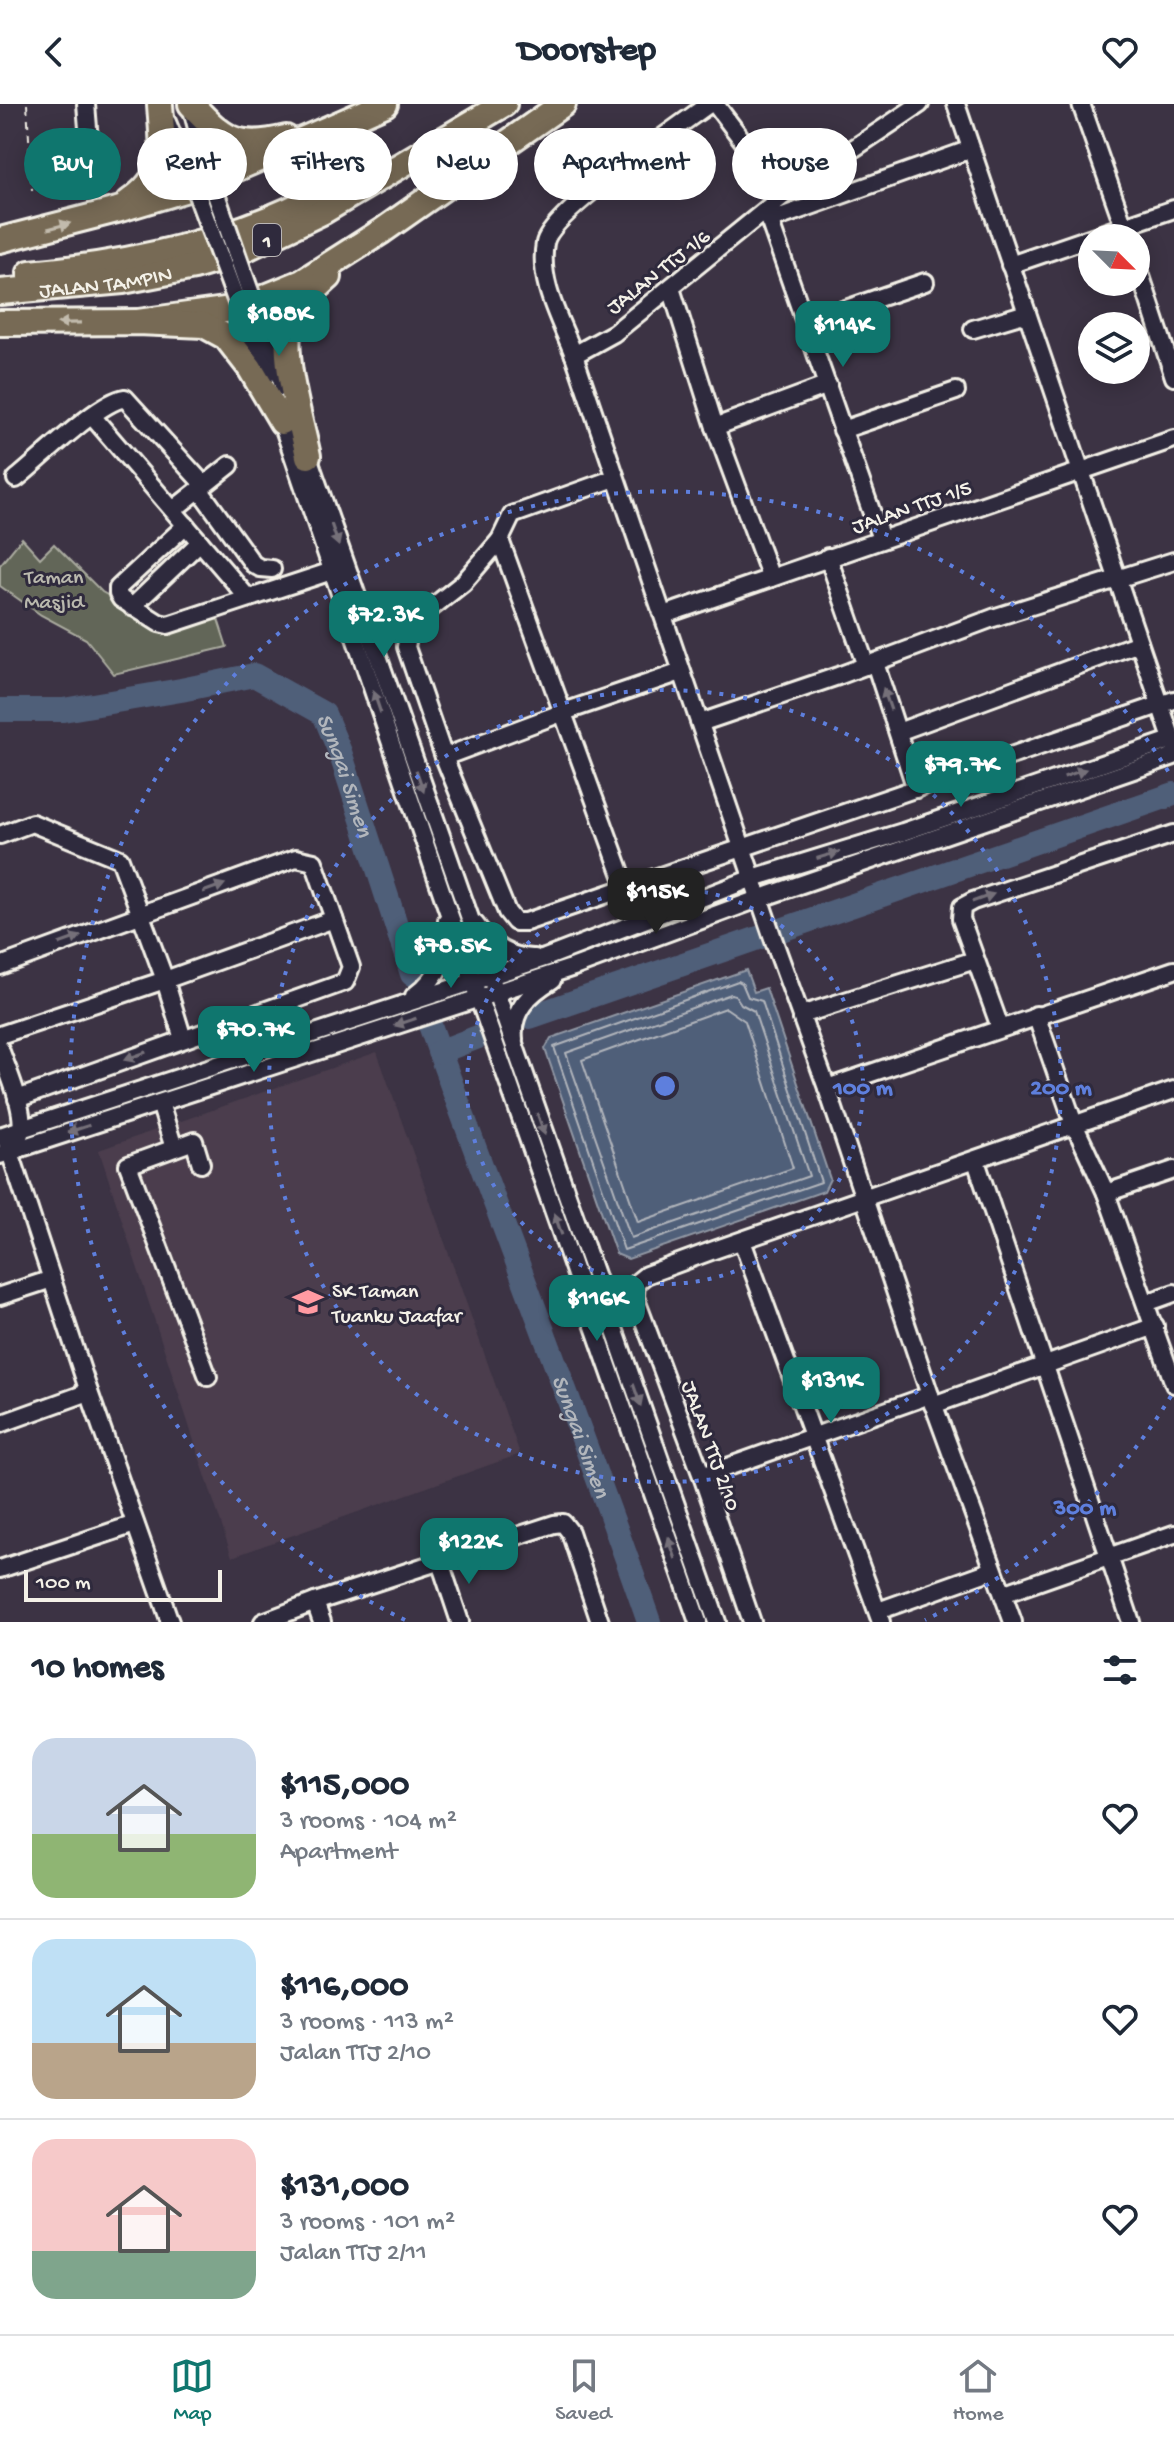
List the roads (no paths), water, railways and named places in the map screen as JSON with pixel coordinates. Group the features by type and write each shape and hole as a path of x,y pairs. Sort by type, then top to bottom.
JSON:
{"highway":[{"path":"117,210 146,189 158,174 163,155 160,104"},
{"path":"191,104 218,132 237,142 262,144 341,123"},
{"path":"247,164 385,104"},
{"name":"JALAN TAMPIN","path":"0,276 55,271 147,256 224,237 311,200 476,104"},
{"name":"JALAN TAMPIN","path":"0,292 123,281 228,257 322,212 504,104"},
{"path":"138,322 247,305 302,282 382,231 563,104"},
{"path":"0,240 149,200"},
{"path":"308,456 287,354 291,320 306,297 382,231"},
{"path":"0,323 190,323 215,329 226,337 250,368 282,422"}],"street":[{"path":"86,104 88,128"},
{"path":"160,104 173,128"},
{"path":"191,104 195,128"},
{"path":"732,129 712,104 589,195 552,228 545,239 546,284 574,355 664,615 932,1400 1013,1622"},
{"name":"JALAN TTJ 1/6","path":"857,146 920,104"},
{"path":"956,104 1139,643 1167,702 1174,745"},
{"path":"1081,104 1123,224"},
{"path":"881,539 768,216 971,149"},
{"path":"209,200 247,305 308,456 339,568"},
{"name":"JALAN TTJ 1/6","path":"574,355 614,333 768,216 780,200"},
{"path":"1143,224 1174,209"},
{"path":"1010,265 1078,246"},
{"path":"805,323 925,282"},
{"path":"671,288 715,427 771,578"},
{"path":"1147,296 1174,377"},
{"path":"247,305 282,422 465,909 481,979"},
{"path":"973,329 1027,313"},
{"path":"715,427 828,385"},
{"path":"842,430 956,391"},
{"path":"16,479 92,416 125,398 201,487 253,564 272,569"},
{"path":"92,416 248,598"},
{"name":"JALAN TTJ 1/5","path":"664,615 1174,439"},
{"path":"173,510 230,465"},
{"path":"615,478 512,515 500,540 463,583 421,616 409,630 406,647 444,757 507,912 515,922 526,922 627,889 1167,702"},
{"path":"186,525 118,588 121,599 159,623 168,625 339,568"},
{"path":"500,540 627,889"},
{"path":"132,607 200,542"},
{"path":"828,557 898,732 916,789"},
{"path":"700,723 993,618 1174,561"},
{"path":"898,732 1139,643"},
{"path":"373,666 447,908 487,996 698,1622"},
{"path":"444,757 681,672"},
{"path":"170,1622 1,1132 23,1128 545,958 753,878 1174,745"},
{"path":"6,1153 574,967 1174,745"},
{"path":"0,835 32,823 120,859 165,980 183,1039"},
{"path":"1000,1027 961,919 962,907 1174,834"},
{"path":"0,966 296,858 314,862 351,967 345,982 17,1099"},
{"path":"372,1014 410,999 432,982 444,953 447,908"},
{"path":"465,909 495,946 518,958 545,958"},
{"path":"0,1035 334,919"},
{"path":"801,1015 975,960"},
{"path":"515,1050 512,1025 522,1003 537,989 574,967"},
{"path":"827,1088 1174,970"},
{"path":"487,996 515,1050 717,1622"},
{"path":"1036,1015 1074,1124 1106,1193 1174,1384"},
{"path":"0,1049 23,1128 6,1153"},
{"path":"993,1570 879,1617 742,1241 1174,1090"},
{"path":"160,1103 174,1148"},
{"path":"201,1164 194,1141 128,1165 208,1377"},
{"path":"976,1161 1131,1622"},
{"path":"1106,1193 1174,1170"},
{"name":"JALAN TTJ 2/10","path":"742,1241 646,1275 636,1283 635,1297 702,1476 752,1622"},
{"path":"0,1296 52,1279"},
{"path":"1146,1303 1174,1293"},
{"path":"702,1476 814,1435 1044,1366 1155,1326"},
{"path":"0,1424 89,1392"},
{"path":"263,1622 315,1602 563,1523 570,1532 600,1622"},
{"path":"0,1569 135,1524"},
{"path":"1003,1594 1174,1534"},
{"path":"440,1562 460,1622"},
{"path":"315,1602 322,1622"}],"water":[{"path":"746,970 754,992 766,988 830,1179 824,1191 628,1259 616,1254 545,1049 551,1038"}],"waterway":[{"name":"Sungai Simen","path":"0,710 63,710 254,675 324,714 340,752 412,974"},
{"path":"530,1017 1174,794"},
{"name":"Sungai Simen","path":"430,1025 649,1622"},
{"path":"439,1052 478,1037"}],"place":[{"name":"SK Taman Tuanku Jaafar","path":"308,1302"}],"park label":[{"name":"Taman Masjid","path":"54,588"}]}
